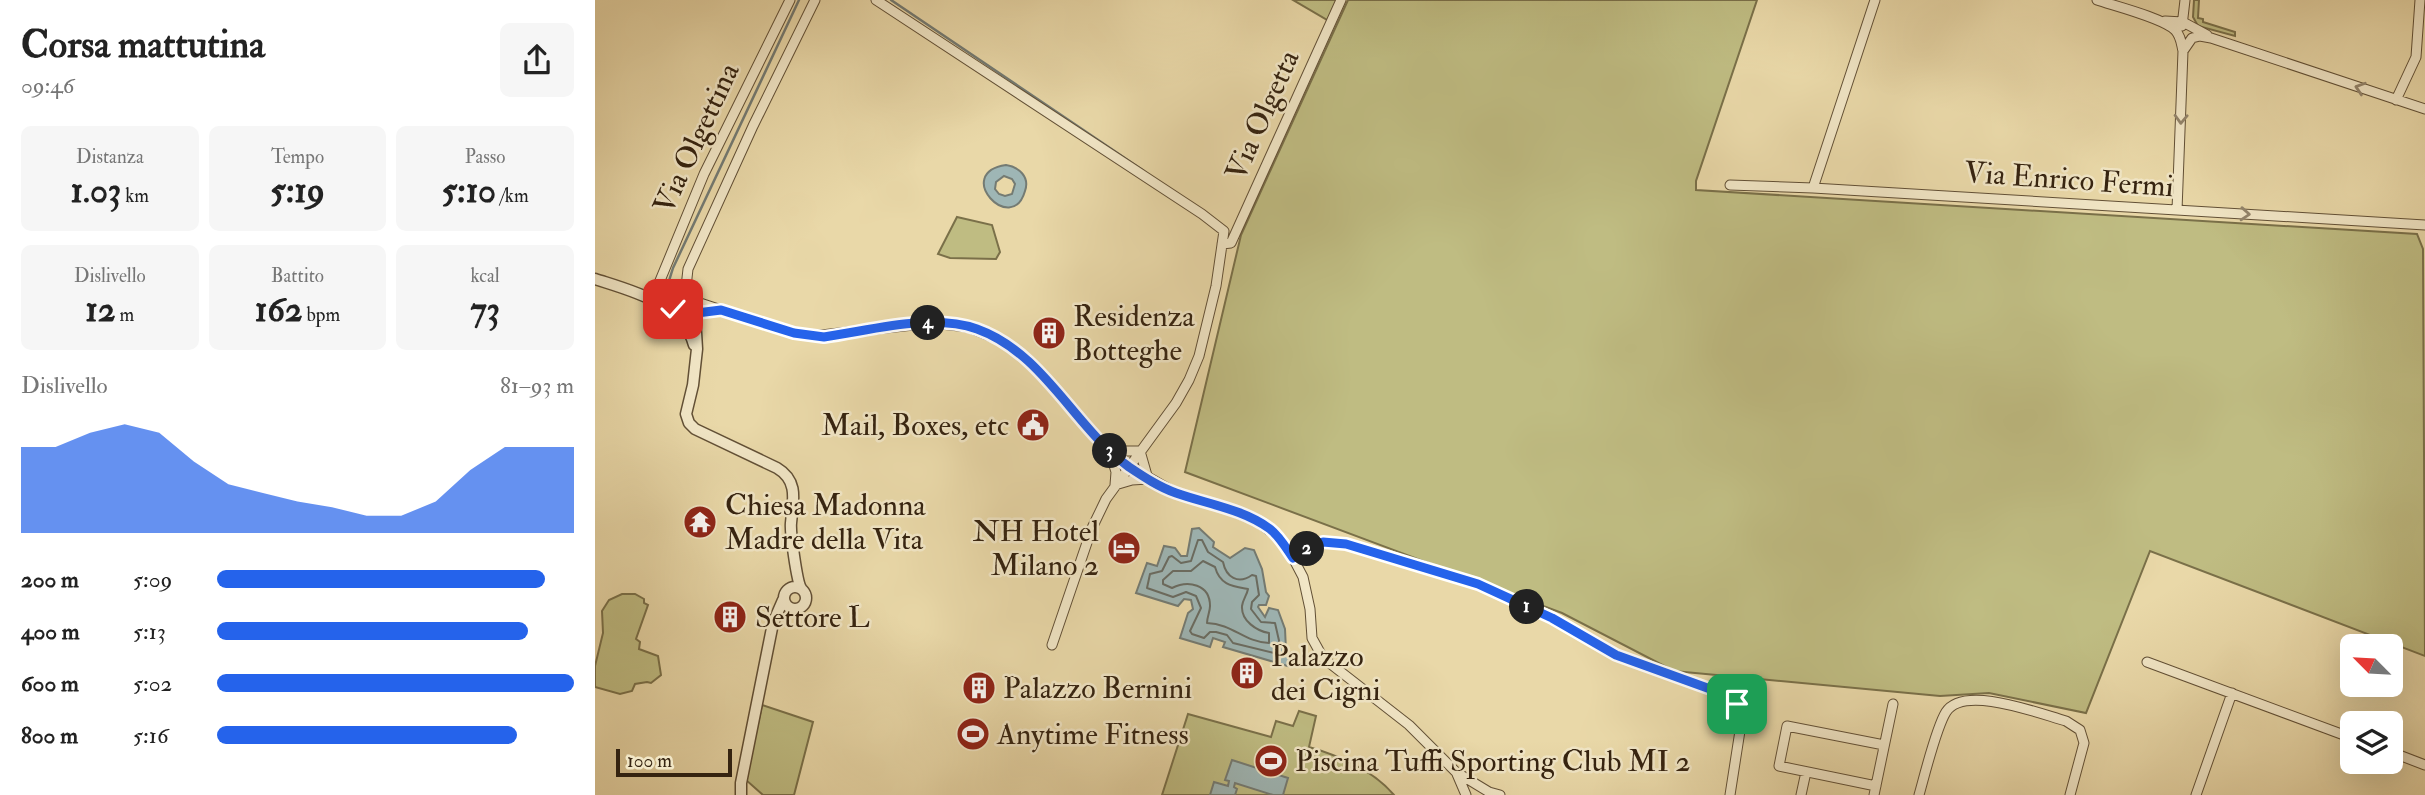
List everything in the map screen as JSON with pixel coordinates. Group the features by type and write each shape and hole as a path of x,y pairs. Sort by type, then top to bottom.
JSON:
{"street":[{"name":"Via Olgettina","path":"652,300 704,174 790,0"},
{"path":"696,355 691,334 677,316 673,305 681,297 688,269 753,126 815,0"},
{"path":"876,0 1224,231 1216,286 1199,356 1176,403 1115,485 1092,528 1052,645"},
{"name":"Via Olgetta","path":"1222,244 1231,243 1341,0"},
{"path":"1813,188 1875,0"},
{"path":"2097,0 2159,21 2180,36"},
{"path":"2177,210 2183,51 2180,36 2185,0"},
{"path":"2396,100 2416,57 2420,0"},
{"path":"2159,21 2183,22 2211,38"},
{"path":"2183,51 2192,38 2211,38 2425,109"},
{"path":"2407,103 2425,99"},
{"name":"Via Enrico Fermi","path":"1730,185 2425,225"},
{"name":"Via Enrico Fermi","path":"2405,225 2425,234"},
{"path":"595,278 652,300 687,320 696,310 721,310 785,331 824,337 923,323 949,323 977,329 1004,342 1031,363 1109,450 1129,466 1174,492 1257,521 1277,536 1293,558 1306,587 1313,638 1323,658 1409,725 1456,772 1489,792 1500,795"},
{"path":"652,300 691,297 696,310 696,355 686,410 687,420 695,429 777,468 788,476 794,492 790,527 797,576 796,588"},
{"path":"1109,450 1140,451"},
{"path":"1109,450 1115,472 1115,485"},
{"path":"1140,451 1148,479"},
{"path":"1115,485 1148,479"},
{"path":"1293,558 1323,542 1346,544 1478,584 1552,618 1616,655 1724,694 1737,704 1742,718 1730,795"},
{"path":"741,795 741,783 773,623 787,604 786,591 796,588"},
{"path":"787,604 800,608 806,602 806,595 796,588"},
{"path":"2147,662 2340,734"},
{"path":"2196,795 2232,694"},
{"path":"1919,795 1947,710 1960,702 1983,700 2066,721 2080,730 2084,743 2070,795"},
{"path":"1884,745 1787,726 1779,766 1875,790 1893,704"},
{"path":"2403,756 2424,764"},
{"path":"1456,772 1466,795"},
{"path":"1801,795 1806,772"},
{"path":"741,783 748,795"},
{"path":"1479,795 1489,792"}],"shaded area":[{"path":"1293,0 1339,0 1329,21"},
{"path":"1348,0 1757,0 1696,181 1696,190 2417,234 2423,249 2425,656 2403,648 2403,634 2367,634 2150,551 2086,713 1989,693 1940,696 1674,671 1562,613 1185,472 1241,235"},
{"path":"2194,0 2199,0 2198,18 2235,32 2235,36 2198,26 2193,17"},
{"path":"957,217 992,225 1000,252 996,259 950,258 938,254"},
{"path":"622,594 635,594 648,605 636,639 640,642 639,649 658,656 661,675 651,683 635,684 632,691 620,694 595,687 595,666 603,633 602,611 609,600"},
{"path":"762,705 813,722 794,795 763,795 746,780"},
{"path":"1299,711 1316,716 1309,747 1355,765 1376,778 1394,795 1162,795 1188,714 1271,737 1276,721 1293,726"}],"water":[{"path":"1006,165 1015,168 1025,177 1025,191 1018,203 1009,207 999,205 990,198 984,179 991,170","holes":["1004,176 1012,179 1015,184 1012,194 999,194 995,189 996,182"]},
{"path":"1199,528 1214,542 1213,547 1230,558 1245,548 1254,550 1269,596 1266,605 1258,607 1265,617 1269,608 1278,610 1285,629 1286,650 1292,654 1294,661 1291,667 1223,647 1225,642 1213,638 1210,647 1180,638 1188,613 1193,609 1191,600 1184,599 1178,606 1136,593 1147,563 1157,566 1164,546 1175,548 1181,556 1187,556 1192,529"},
{"path":"1232,760 1288,778 1283,795 1273,795 1235,783 1235,795 1210,795 1214,782 1228,786 1229,781 1225,780"}],"waterway":[{"path":"668,284 673,268 799,0"},
{"path":"891,0 1144,171"}],"place":[{"name":"Residenza Botteghe","path":"1049,333"},
{"name":"Mail, Boxes, etc","path":"1033,425"},
{"name":"Chiesa Madonna Madre della Vita","path":"700,522"},
{"name":"NH Hotel Milano 2","path":"1124,548"},
{"name":"Settore L","path":"730,617"},
{"name":"Palazzo dei Cigni","path":"1247,673"},
{"name":"Palazzo Bernini","path":"979,688"},
{"name":"Anytime Fitness","path":"973,734"},
{"name":"Piscina Tuffi Sporting Club MI 2","path":"1271,761"}],"route":[{"path":"673,309 676,316 683,320 692,318 697,313 721,310 785,331 824,337 923,323 949,323 977,329 1012,347 1031,363 1084,425 1119,459 1148,479 1174,492 1257,521 1277,536 1293,558 1323,542 1346,544 1478,584 1552,618 1616,655 1724,694 1737,704"}]}
